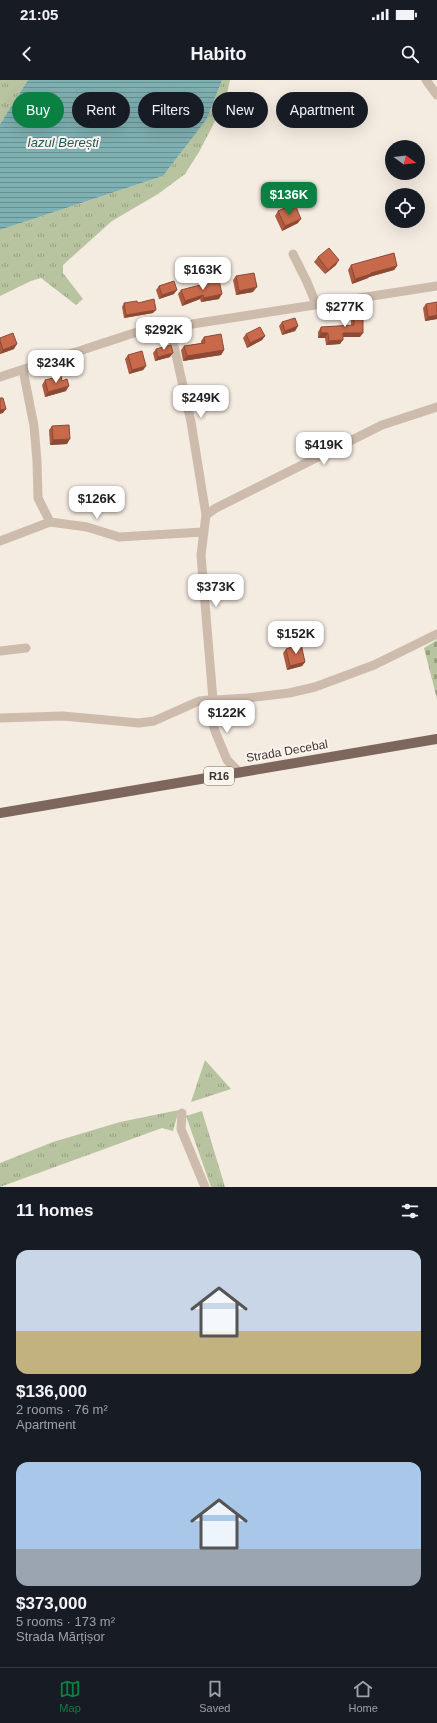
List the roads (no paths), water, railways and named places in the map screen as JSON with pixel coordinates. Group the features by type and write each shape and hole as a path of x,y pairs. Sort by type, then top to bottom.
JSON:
{"main road":[{"name":"Strada Decebal","path":"0,813 437,739"}],"street":[{"path":"426,80 437,95"},
{"path":"292,254 308,282 316,304"},
{"path":"0,377 134,333 437,286"},
{"path":"170,328 191,422 206,515 201,555 210,700 215,731 227,760 240,773"},
{"path":"23,370 34,426 38,498 50,522"},
{"path":"206,515 216,508 382,425 437,408"},
{"path":"0,541 50,522 87,527 118,537 203,532"},
{"path":"0,718 64,716 147,722 164,718 190,704 210,700 219,701 282,694 315,687 374,664 437,634"},
{"path":"0,651 26,648"},
{"path":"182,1113 182,1129 205,1187"}],"water":[{"name":"Iazul Berești","path":"28,80 222,80 217,92 212,92 212,106 204,123 204,92 138,92 138,128 200,128 163,176 0,230 0,124 12,105 12,128 64,128 64,92 20,92"}]}
